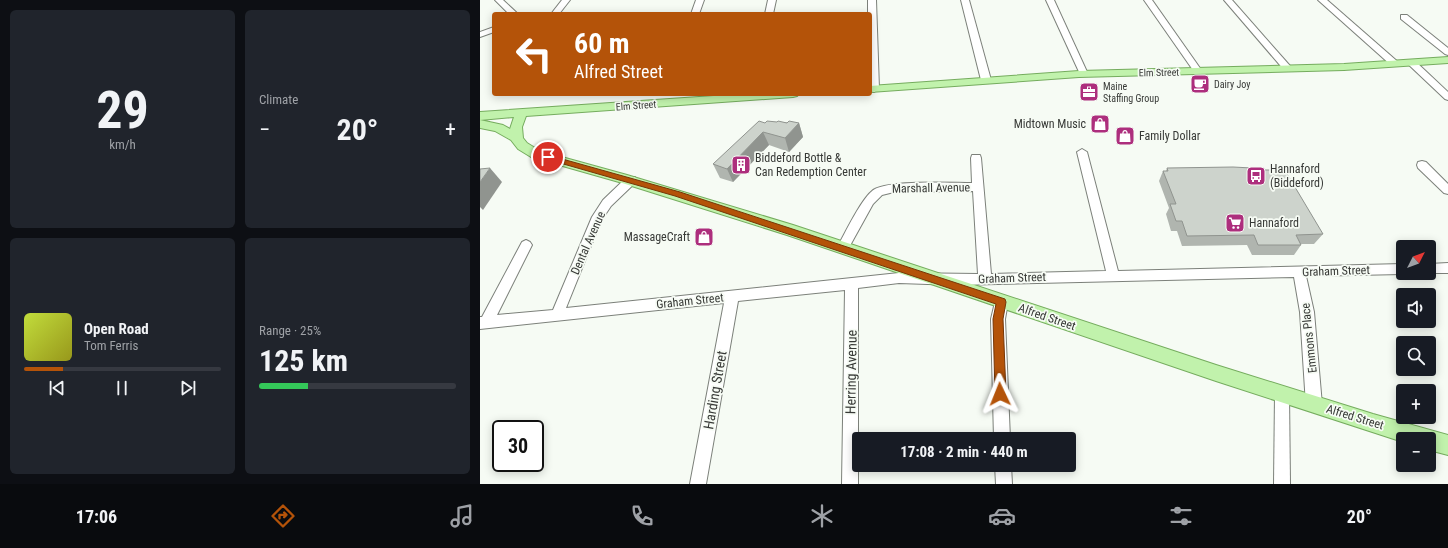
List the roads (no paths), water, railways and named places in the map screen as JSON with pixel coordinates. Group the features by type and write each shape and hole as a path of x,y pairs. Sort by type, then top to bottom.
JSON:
{"main road":[{"name":"Elm Street","path":"872,89 1084,74 1288,69 1448,60"},
{"name":"Elm Street","path":"480,116 738,96"},
{"path":"515,137 517,124 522,113"},
{"name":"Alfred Street","path":"480,124 499,128 515,137 522,147 536,154 631,180 843,248 1001,302 1282,394 1405,432"},
{"name":"Alfred Street","path":"1436,441 1448,445"}],"street":[{"path":"499,0 500,3 511,12"},
{"path":"557,12 566,0"},
{"path":"696,12 700,0"},
{"path":"769,12 772,0"},
{"path":"872,0 872,89"},
{"path":"965,0 986,80"},
{"path":"1050,0 1084,74"},
{"path":"1148,0 1198,71"},
{"path":"1228,0 1288,69"},
{"path":"1322,0 1394,64"},
{"path":"1404,17 1448,52"},
{"path":"480,35 492,30"},
{"path":"1412,63 1448,97"},
{"path":"1082,152 1113,275"},
{"name":"Marshall Avenue","path":"976,158 985,279"},
{"path":"1422,165 1448,190"},
{"name":"Dental Avenue","path":"557,315 596,220 607,203 631,180"},
{"name":"Marshall Avenue","path":"843,248 869,201 878,192 894,188 978,187"},
{"path":"483,323 526,245"},
{"path":"1436,269 1448,268"},
{"name":"Graham Street","path":"483,323 899,278 985,279 1396,269"},
{"name":"Emmons Place","path":"1298,272 1302,282 1307,312 1314,404"},
{"name":"Herring Avenue","path":"850,484 852,284"},
{"name":"Harding Street","path":"698,484 732,297"},
{"path":"1001,302 998,319 1002,432"},
{"path":"1282,394 1282,484"},
{"path":"1003,472 1004,484"}],"place":[{"name":"Dairy Joy","path":"1200,84"},
{"name":"Maine Staffing Group","path":"1089,92"},
{"name":"Midtown Music","path":"1100,124"},
{"name":"Family Dollar","path":"1125,136"},
{"name":"Biddeford Bottle & Can Redemption Center","path":"741,165"},
{"name":"Hannaford (Biddeford)","path":"1256,176"},
{"name":"Hannaford","path":"1235,223"},
{"name":"MassageCraft","path":"704,237"}]}
